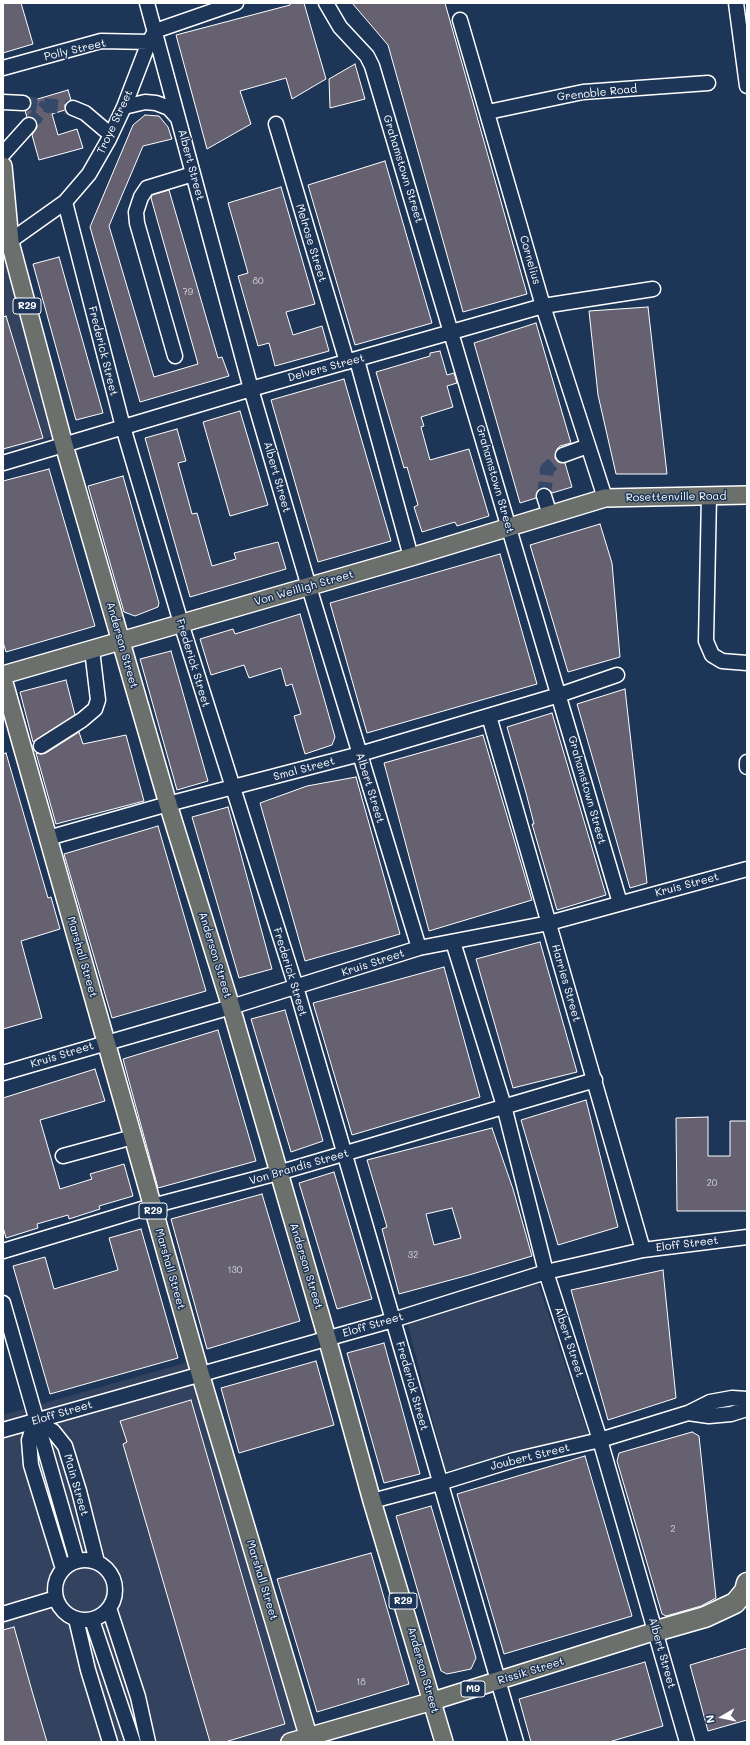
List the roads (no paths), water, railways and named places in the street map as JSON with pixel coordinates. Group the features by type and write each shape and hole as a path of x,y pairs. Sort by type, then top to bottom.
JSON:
{"highway":[{"path":"656,1631 705,1617 739,1600 747,1583"},
{"path":"705,1617 747,1614"}],"main road":[{"name":"Anderson Street","path":"3,166 6,244 168,804 231,1007 327,1338 372,1501 444,1742"},
{"name":"Rosettenville Road","path":"604,498 747,495"},
{"name":"Von Weilligh Street","path":"3,675 510,528 604,498"},
{"name":"Marshall Street","path":"3,679 200,1373 309,1739"},
{"name":"Rissik Street","path":"290,1742 309,1739 656,1631"}],"street":[{"name":"Albert Street","path":"147,3 152,36 178,117 251,389 309,587 419,948"},
{"name":"Polly Street","path":"3,68 101,41 152,36 236,3"},
{"name":"Grahamstown Street","path":"326,3 340,27 367,56 452,333 620,904"},
{"path":"736,3 747,86"},
{"name":"Cornelius","path":"460,20 488,112 543,306 604,498"},
{"name":"Troye Street","path":"6,244 65,202 88,174 111,135 124,107 152,36"},
{"name":"Grenoble Road","path":"488,112 583,92 708,84"},
{"path":"3,102 23,103"},
{"path":"124,107 145,102 156,103 169,108 178,117"},
{"path":"73,108 84,113 111,135"},
{"name":"Melrose Street","path":"276,124 352,361 411,557"},
{"path":"3,154 29,125"},
{"path":"175,356 137,223 136,212 141,197 147,188 193,174"},
{"name":"Frederick Street","path":"65,202 123,428 232,788 296,987 516,1742"},
{"name":"Delvers Street","path":"3,463 251,389 543,306 653,289"},
{"path":"563,455 588,446"},
{"path":"544,496 550,516"},
{"path":"709,496 706,641 712,655 722,661 747,663"},
{"path":"41,746 82,720 95,709 98,700 92,650"},
{"name":"Smal Street","path":"48,838 168,804 360,754 559,695 617,675"},
{"name":"Harries Street","path":"489,716 643,1250"},
{"path":"747,762 747,767"},
{"name":"Kruis Street","path":"3,1073 231,1007 419,948 549,923 747,869"},
{"name":"Albert Street","path":"454,942 504,1106 546,1272 600,1440 687,1742"},
{"name":"Von Brandis Street","path":"3,1251 152,1206 278,1173 594,1080"},
{"path":"63,1156 133,1138"},
{"name":"Eloff Street","path":"3,1430 200,1373 393,1320 546,1272 643,1250 747,1237"},
{"path":"3,1303 35,1421 77,1561"},
{"name":"Joubert Street","path":"372,1501 440,1483 514,1460 600,1440 688,1413 710,1402 732,1398 747,1399"},
{"path":"688,1413 709,1416 731,1414 747,1409"},
{"path":"35,1421 29,1440 31,1465 63,1569"},
{"name":"Main Street","path":"35,1421 53,1432 65,1446 79,1491 97,1562"},
{"path":"84,1560 97,1562 107,1570 113,1581 114,1595 109,1608 99,1617 92,1620 76,1619 67,1614 60,1607 56,1598 55,1588 57,1578 63,1569 77,1561 84,1560"},
{"path":"9,1612 56,1598"},
{"path":"109,1608 138,1697 148,1742"},
{"path":"76,1619 88,1670 110,1742"},
{"path":"92,1620 133,1742"}],"tunnel":[{"path":"23,103 73,108"},
{"path":"29,125 47,105"},
{"path":"544,496 547,469 563,455"}]}
